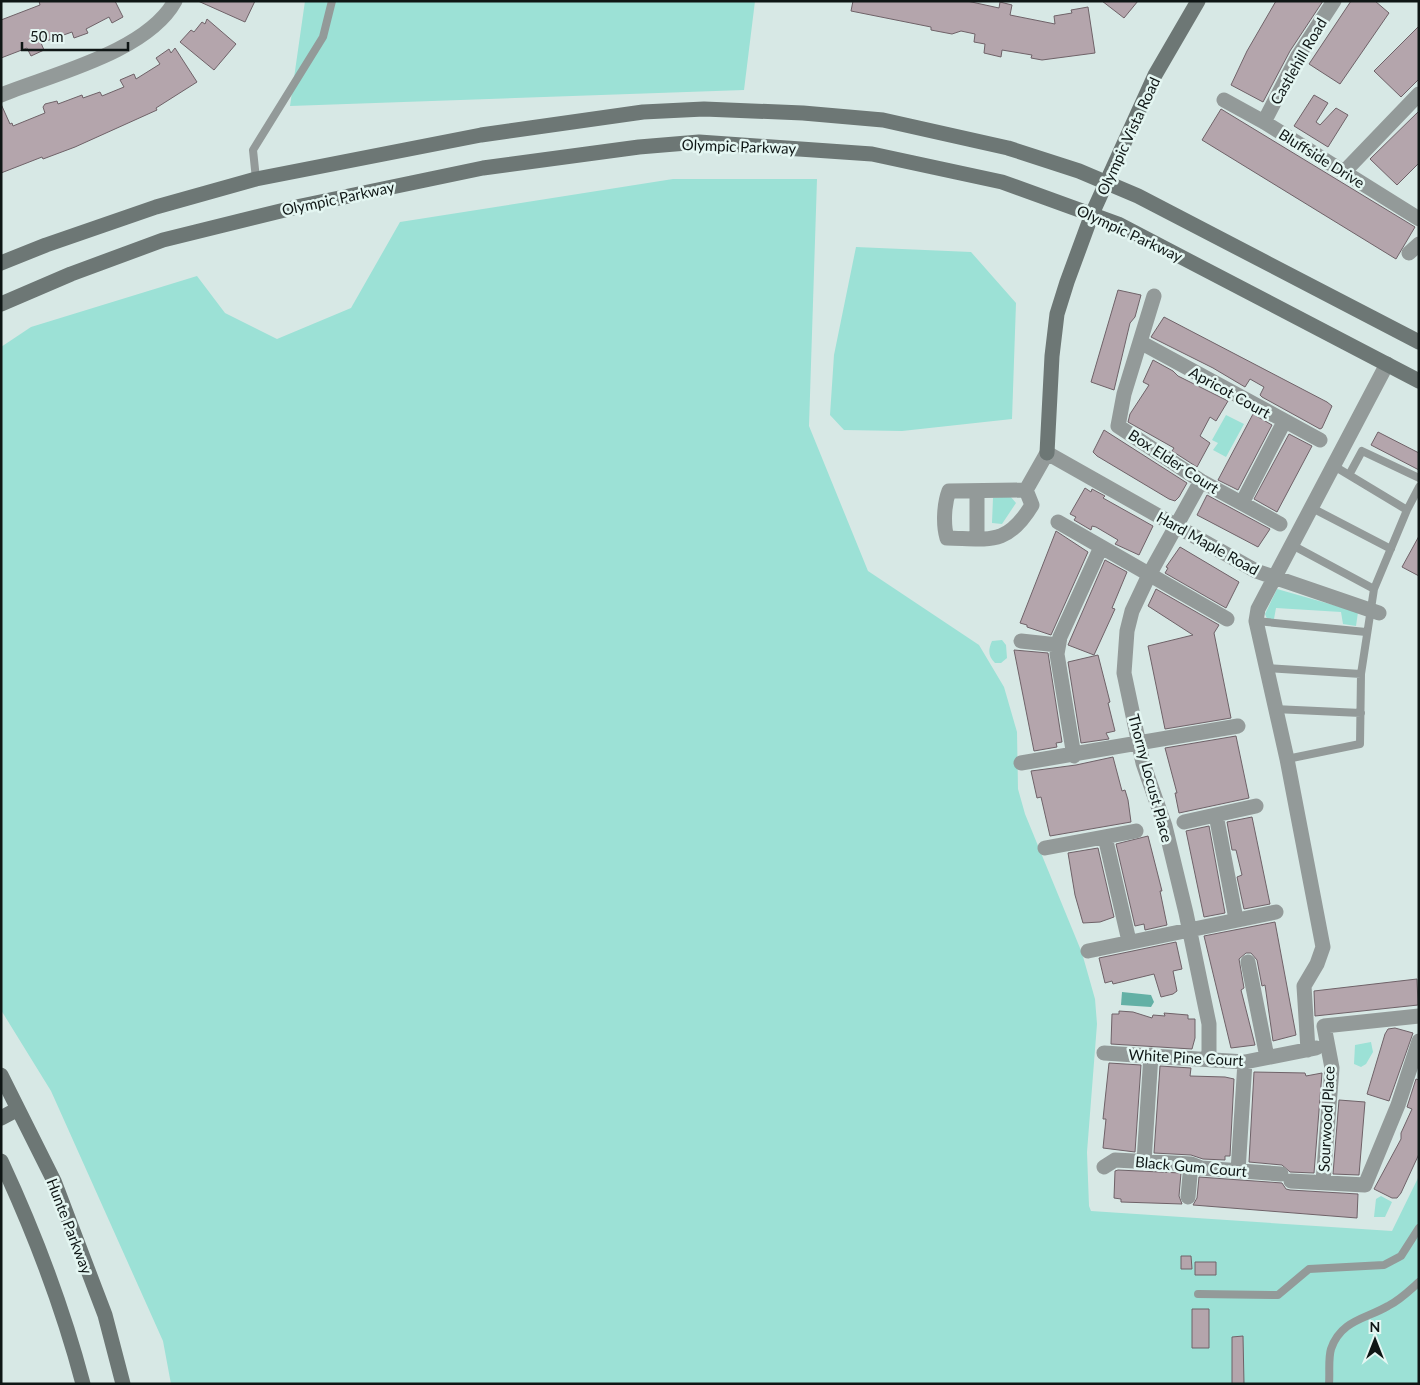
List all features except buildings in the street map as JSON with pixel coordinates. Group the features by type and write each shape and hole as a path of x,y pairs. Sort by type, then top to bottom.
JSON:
{"main road":[{"name":"Olympic Vista Road","path":"1047,453 1052,356 1057,314 1105,182 1155,76 1198,1"},
{"path":"1,263 156,206 256,179 482,135 643,112 704,109 803,113 883,120 1008,148 1079,171 1138,196 1419,342"},
{"name":"Olympic Parkway","path":"1,304 71,274 163,240 301,206 484,168 639,147 699,142 872,154 1002,182 1118,224 1419,381"},
{"name":"Hunte Parkway","path":"1,1075 54,1181 105,1315 123,1384"},
{"path":"1,1118 18,1109"},
{"path":"1,1161 16,1192 70,1334 83,1384"}],"street":[{"path":"1,95 115,52 150,30 175,1"},
{"name":"Castlehill Road","path":"1264,122 1298,56 1334,1"},
{"path":"1344,172 1419,94"},
{"name":"Bluffside Drive","path":"1224,100 1264,122 1419,219"},
{"path":"1140,342 1154,296"},
{"name":"Apricot Court","path":"1140,342 1320,440"},
{"name":"Box Elder Court","path":"1140,342 1124,394 1118,426 1201,481 1280,524"},
{"path":"1308,1050 1304,986 1318,964 1323,947 1287,759 1274,709 1256,621 1258,609 1387,364"},
{"path":"1242,503 1284,422"},
{"path":"1026,490 1047,453"},
{"name":"Hard Maple Road","path":"1047,453 1256,571 1374,611"},
{"name":"Thorny Locust Place","path":"1201,481 1149,574 1132,611 1127,631 1124,673 1139,744 1165,826 1182,930 1209,1024 1209,1060"},
{"path":"1026,490 1032,506 1022,523 1001,538 947,538 945,532 946,499 949,491 1026,490"},
{"path":"977,491 977,539"},
{"path":"1058,522 1227,619"},
{"path":"1074,756 1057,654 1058,645 1101,547"},
{"path":"1021,641 1058,645"},
{"path":"1021,763 1074,756 1238,726"},
{"path":"1184,822 1256,806"},
{"path":"1216,815 1236,919"},
{"path":"1045,848 1136,831"},
{"path":"1105,837 1129,941"},
{"path":"1088,951 1276,912"},
{"path":"1248,962 1267,1057"},
{"name":"Sourwood Place","path":"1323,1182 1332,1068 1324,1026 1419,1016"},
{"name":"Black Gum Court","path":"1104,1167 1115,1160 1191,1164 1201,1168 1365,1185 1398,1105 1419,1041"},
{"name":"White Pine Court","path":"1104,1053 1245,1062 1327,1046"},
{"path":"1144,1161 1151,1055"},
{"path":"1238,1171 1245,1062"},
{"path":"1188,1197 1191,1164"}],"lane":[{"path":"256,179 253,150 319,44 332,1"},
{"path":"1348,475 1362,451 1419,478"},
{"path":"1334,466 1407,510"},
{"path":"1287,759 1360,744 1361,674 1366,632 1374,611 1374,588 1407,510 1419,487"},
{"path":"1312,508 1390,549"},
{"path":"1292,545 1374,588"},
{"path":"1256,621 1366,632"},
{"path":"1266,668 1361,674"},
{"path":"1274,709 1360,713"},
{"path":"1198,1294 1278,1295 1309,1270 1384,1265 1401,1256 1419,1228"},
{"path":"1329,1384 1330,1350 1337,1335 1362,1316 1386,1308 1402,1298 1419,1282"}],"shaded area":[{"path":"305,1 755,1 744,90 290,106"},
{"path":"673,179 817,179 809,426 868,571 979,645 1004,687 1017,732 1018,789 1025,814 1082,953 1095,999 1097,1024 1087,1152 1089,1206 1091,1211 1392,1231 1419,1176 1419,1384 171,1384 163,1341 51,1091 1,1010 1,347 31,327 197,276 225,313 277,339 351,308 400,222"},
{"path":"856,247 971,252 1016,303 1012,419 902,431 844,430 830,415 834,355"},
{"path":"1226,415 1244,424 1226,457 1213,450 1218,443 1212,440"},
{"path":"1010,496 1016,503 1002,524 992,523 993,498"},
{"path":"1277,589 1358,612 1356,626 1343,624 1341,612 1276,608 1274,619 1267,619 1265,614"},
{"path":"1002,640 1006,645 1007,658 1001,663 995,663 989,650 992,641"},
{"path":"1122,992 1151,995 1154,1002 1151,1007 1121,1005"},
{"path":"1371,1042 1373,1052 1366,1064 1361,1067 1354,1064 1355,1045"},
{"path":"1381,1196 1392,1202 1385,1217 1374,1217 1376,1199"}]}
